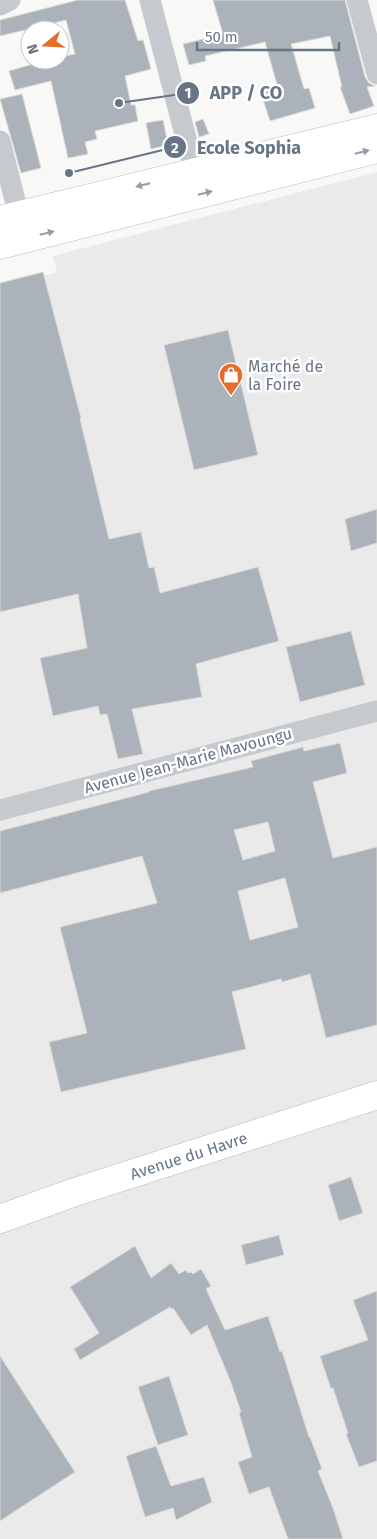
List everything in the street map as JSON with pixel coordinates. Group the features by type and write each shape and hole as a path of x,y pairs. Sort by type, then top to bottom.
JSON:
{"main road":[{"path":"10,218 377,128"},
{"path":"0,245 377,149"},
{"name":"Avenue du Havre","path":"0,1219 75,1192 377,1095"}],"street":[{"path":"0,5 10,0"},
{"path":"150,0 195,173"},
{"path":"357,0 377,74"},
{"path":"0,140 10,218"},
{"name":"Avenue Jean-Marie Mavoungu","path":"0,810 377,711"}],"shaded area":[{"path":"377,172 377,1539 0,1539 0,286 57,272 53,256"}],"building":[{"path":"78,0 125,0 138,41 143,40 151,69 125,76 131,105 135,105 138,121 95,131 97,139 85,142 88,154 68,158 51,81 15,90 9,71 20,68 20,70 70,70 70,55 75,54 70,35 70,20 20,20 20,31 0,36 0,20"},
{"path":"213,0 345,0 365,77 369,83 375,86 367,87 374,106 350,114 340,87 342,87 330,36 291,44 304,89 309,88 315,108 270,121 261,93 278,88 265,42 205,56 206,61 189,65 183,44 223,34"},
{"path":"22,94 41,168 21,173 0,99"},
{"path":"203,119 209,134 199,137 195,122"},
{"path":"163,120 168,145 151,149 146,123"},
{"path":"43,272 81,418 109,539 141,532 149,568 154,567 160,593 258,567 279,641 196,664 202,697 132,709 143,754 118,759 107,714 100,715 98,706 53,716 40,658 87,648 78,594 0,612 0,283"},
{"path":"228,330 258,455 194,470 164,345"},
{"path":"377,509 377,543 351,551 345,519"},
{"path":"351,631 365,685 300,702 286,647"},
{"path":"340,743 347,773 313,782 333,858 377,847 377,1025 326,1038 310,974 282,982 281,979 232,992 246,1049 61,1092 49,1042 87,1033 60,927 157,903 142,856 0,893 0,831 149,791 253,767 251,761 303,747 304,751","holes":["268,822 275,851 243,860 234,830","285,878 298,927 250,940 238,891"]},
{"path":"351,1177 363,1213 339,1221 328,1185"},
{"path":"279,1235 284,1255 246,1265 241,1245"},
{"path":"135,1246 151,1278 171,1263 179,1274 186,1270 188,1273 191,1272 193,1274 201,1269 211,1286 206,1289 225,1330 268,1316 280,1352 282,1351 309,1437 322,1469 318,1471 343,1539 288,1539 269,1487 249,1494 238,1462 252,1457 239,1413 241,1412 207,1325 191,1335 173,1308 171,1309 170,1307 80,1360 74,1349 99,1333 70,1287"},
{"path":"377,1291 377,1461 359,1467 346,1434 348,1433 333,1388 331,1389 320,1356 368,1340 353,1300"},
{"path":"0,1356 75,1472 0,1521"},
{"path":"169,1376 188,1435 158,1445 138,1387"},
{"path":"156,1446 171,1486 204,1477 212,1502 176,1520 173,1508 145,1517 126,1456"}],"place":[{"name":"APP / CO","path":"119,103"},
{"name":"Ecole Sophia","path":"69,173"},
{"name":"Marché de la Foire","path":"231,396"}]}
